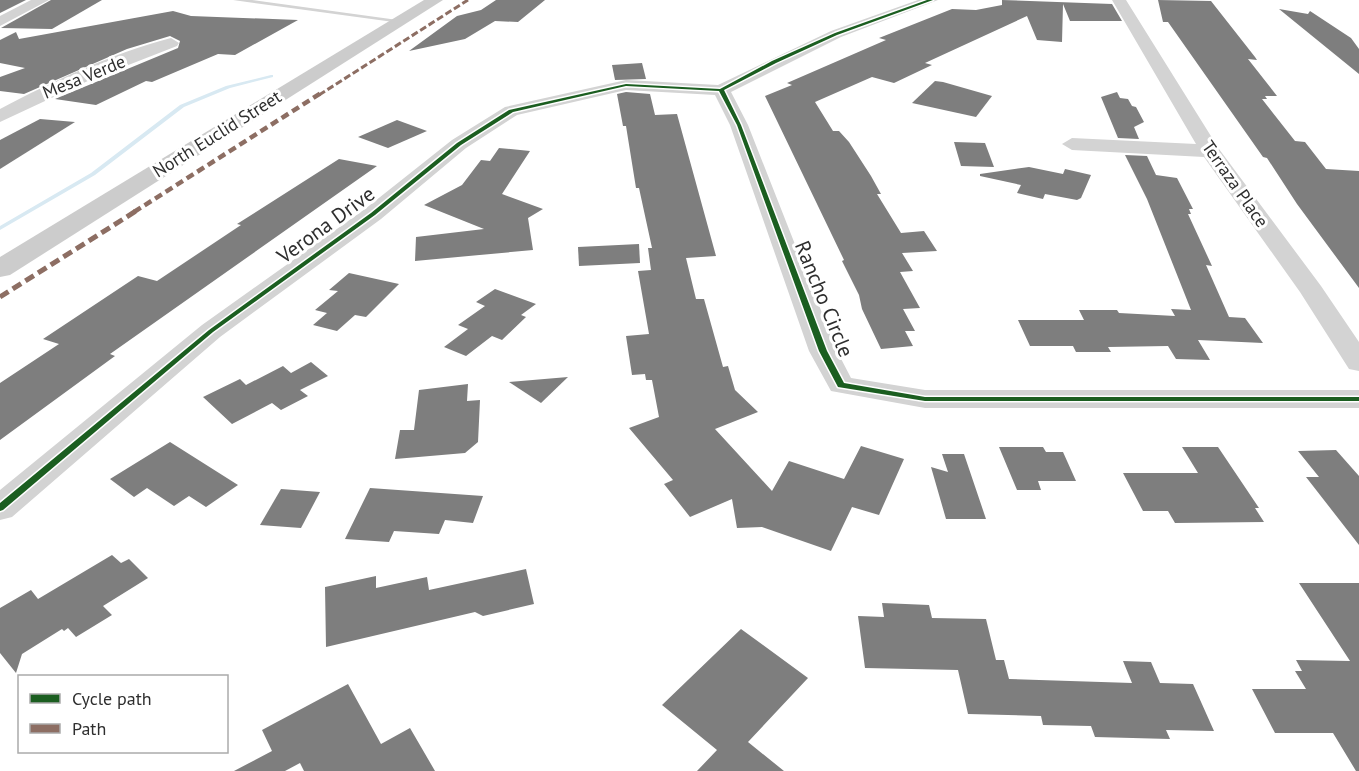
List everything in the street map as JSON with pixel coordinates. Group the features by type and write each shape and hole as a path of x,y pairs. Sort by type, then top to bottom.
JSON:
{"main road":[{"name":"North Euclid Street","path":"0,269 435,0"}],"street":[{"path":"0,22 42,0"},
{"path":"721,90 774,62 836,34 931,0"},
{"name":"Terraza Place","path":"1119,0 1210,151 1312,291 1359,363"},
{"name":"Mesa Verde","path":"0,116 42,93 101,68 171,43"},
{"name":"Verona Drive","path":"0,508 211,331 373,214 459,144 511,111 626,85 721,90"},
{"name":"Rancho Circle","path":"721,90 739,125 823,351 841,385 925,399 1359,399"},
{"path":"1072,144 1210,151"}],"lane":[{"path":"236,0 401,21"}],"building":[{"path":"0,0 26,0 0,13"},
{"path":"51,0 102,0 52,29 1,28"},
{"path":"496,0 545,0 518,22 495,21 465,39 409,51 457,16 481,10"},
{"path":"1002,0 1112,4 1122,21 1070,21 1063,4 1062,42 1037,40 1027,16 925,63 932,65 894,83 872,77 815,102 833,131 839,131 849,142 871,176 881,194 877,194 901,233 924,231 937,251 902,253 913,271 900,272 920,308 903,309 915,331 905,331 913,346 881,349 842,261 844,260 765,96 792,85 787,83 886,40 879,38 952,9 976,10 1002,5"},
{"path":"1158,0 1211,1 1257,60 1248,59 1277,96 1265,96 1267,99 1262,99 1295,141 1305,142 1326,169 1359,171 1359,288 1168,22 1163,22"},
{"path":"1279,9 1308,14 1310,11 1351,38 1359,49 1359,74"},
{"path":"173,11 191,16 298,20 235,55 218,54 152,82 146,81 96,105 55,99 178,48 180,41 170,36 127,49 24,94 0,91 0,77 25,68 0,63 0,40 16,32 19,39"},
{"path":"642,63 646,79 615,80 612,65"},
{"path":"935,81 992,96 976,117 912,103"},
{"path":"626,92 650,94 655,115 677,114 716,256 686,258 696,299 704,299 723,367 728,366 735,390 758,412 715,429 772,491 789,461 844,479 861,446 904,459 879,515 852,507 831,551 762,527 737,528 732,499 690,517 664,484 673,480 629,428 659,417 652,380 646,380 645,374 632,375 626,336 649,334 638,271 651,270 648,248 652,248 639,188 636,188 626,126 623,126 617,94"},
{"path":"1117,92 1120,98 1128,99 1132,106 1136,107 1144,122 1134,127 1139,139 1118,138 1101,97"},
{"path":"40,119 75,122 0,169 0,140"},
{"path":"397,120 427,131 388,148 358,137"},
{"path":"954,142 985,143 994,167 961,166"},
{"path":"499,148 530,151 502,194 543,209 528,218 533,250 415,261 416,237 484,229 424,205 462,185 481,160 490,161"},
{"path":"1125,155 1147,156 1156,175 1177,178 1193,209 1189,209 1191,214 1188,214 1212,266 1206,265 1229,317 1245,318 1263,343 1198,340 1210,360 1176,359 1168,346 1108,347 1111,352 1076,352 1073,346 1030,346 1018,320 1084,320 1079,310 1117,310 1119,313 1175,316 1171,309 1191,310 1147,199"},
{"path":"339,159 377,166 110,354 115,356 0,440 0,383 59,344 43,339 138,276 157,281 241,225 237,224"},
{"path":"1029,167 1063,174 1065,169 1091,175 1081,198 1077,200 1045,194 1043,199 1017,193 1021,185 980,176 980,174"},
{"path":"639,244 640,263 579,266 578,247"},
{"path":"349,273 399,284 366,317 355,315 337,331 313,325 327,313 315,310 338,291 329,290"},
{"path":"495,289 536,304 521,315 526,317 502,340 492,336 466,356 444,347 468,329 458,325 485,306 476,302"},
{"path":"311,362 328,376 300,390 308,396 281,410 272,403 232,424 203,397 240,379 246,385 283,366 291,373"},
{"path":"568,377 541,403 509,382"},
{"path":"468,384 467,401 480,400 478,442 465,453 395,459 400,430 414,430 419,390"},
{"path":"170,442 238,485 206,507 189,496 174,506 147,488 134,497 110,479"},
{"path":"999,447 1043,447 1046,452 1063,452 1076,481 1038,481 1041,490 1017,490"},
{"path":"1182,447 1218,447 1259,508 1255,508 1264,522 1175,523 1168,511 1143,511 1123,473 1198,473"},
{"path":"1336,450 1359,476 1359,545 1306,477 1319,477 1298,451"},
{"path":"942,454 964,454 986,519 946,519 931,467 948,472"},
{"path":"370,488 483,496 473,523 445,520 439,534 394,531 389,542 345,539"},
{"path":"281,489 320,492 301,528 260,525"},
{"path":"112,555 121,563 129,559 148,578 103,606 112,615 76,637 68,628 64,631 62,629 22,654 16,673 0,653 0,608 31,590 38,599"},
{"path":"526,569 534,604 483,616 475,612 326,647 325,587 376,576 376,588 427,577 429,590"},
{"path":"1299,583 1359,583 1359,771 1356,771 1333,733 1275,733 1252,689 1306,689 1295,671 1302,671 1296,660 1350,661"},
{"path":"882,603 929,605 932,618 986,619 996,660 1004,660 1009,679 1132,683 1123,661 1151,662 1160,683 1193,684 1214,731 1166,730 1170,739 1095,737 1091,726 1043,725 1041,716 968,714 958,670 865,668 858,616 884,617"},
{"path":"741,629 808,678 748,742 784,771 697,771 717,750 662,705"},
{"path":"348,684 381,744 410,728 435,771 304,771 300,763 285,771 234,771 272,751 262,730"}],"waterway":[{"path":"0,228 93,174 182,106 228,87 271,76"}],"marked path":[{"path":"0,297 468,0"}],"cycle path":[{"path":"931,0 836,34 774,62 721,90 739,125 823,351 841,385 925,399 1359,399"},
{"path":"0,508 211,331 373,214 459,144 511,111 626,85 721,90"}]}
